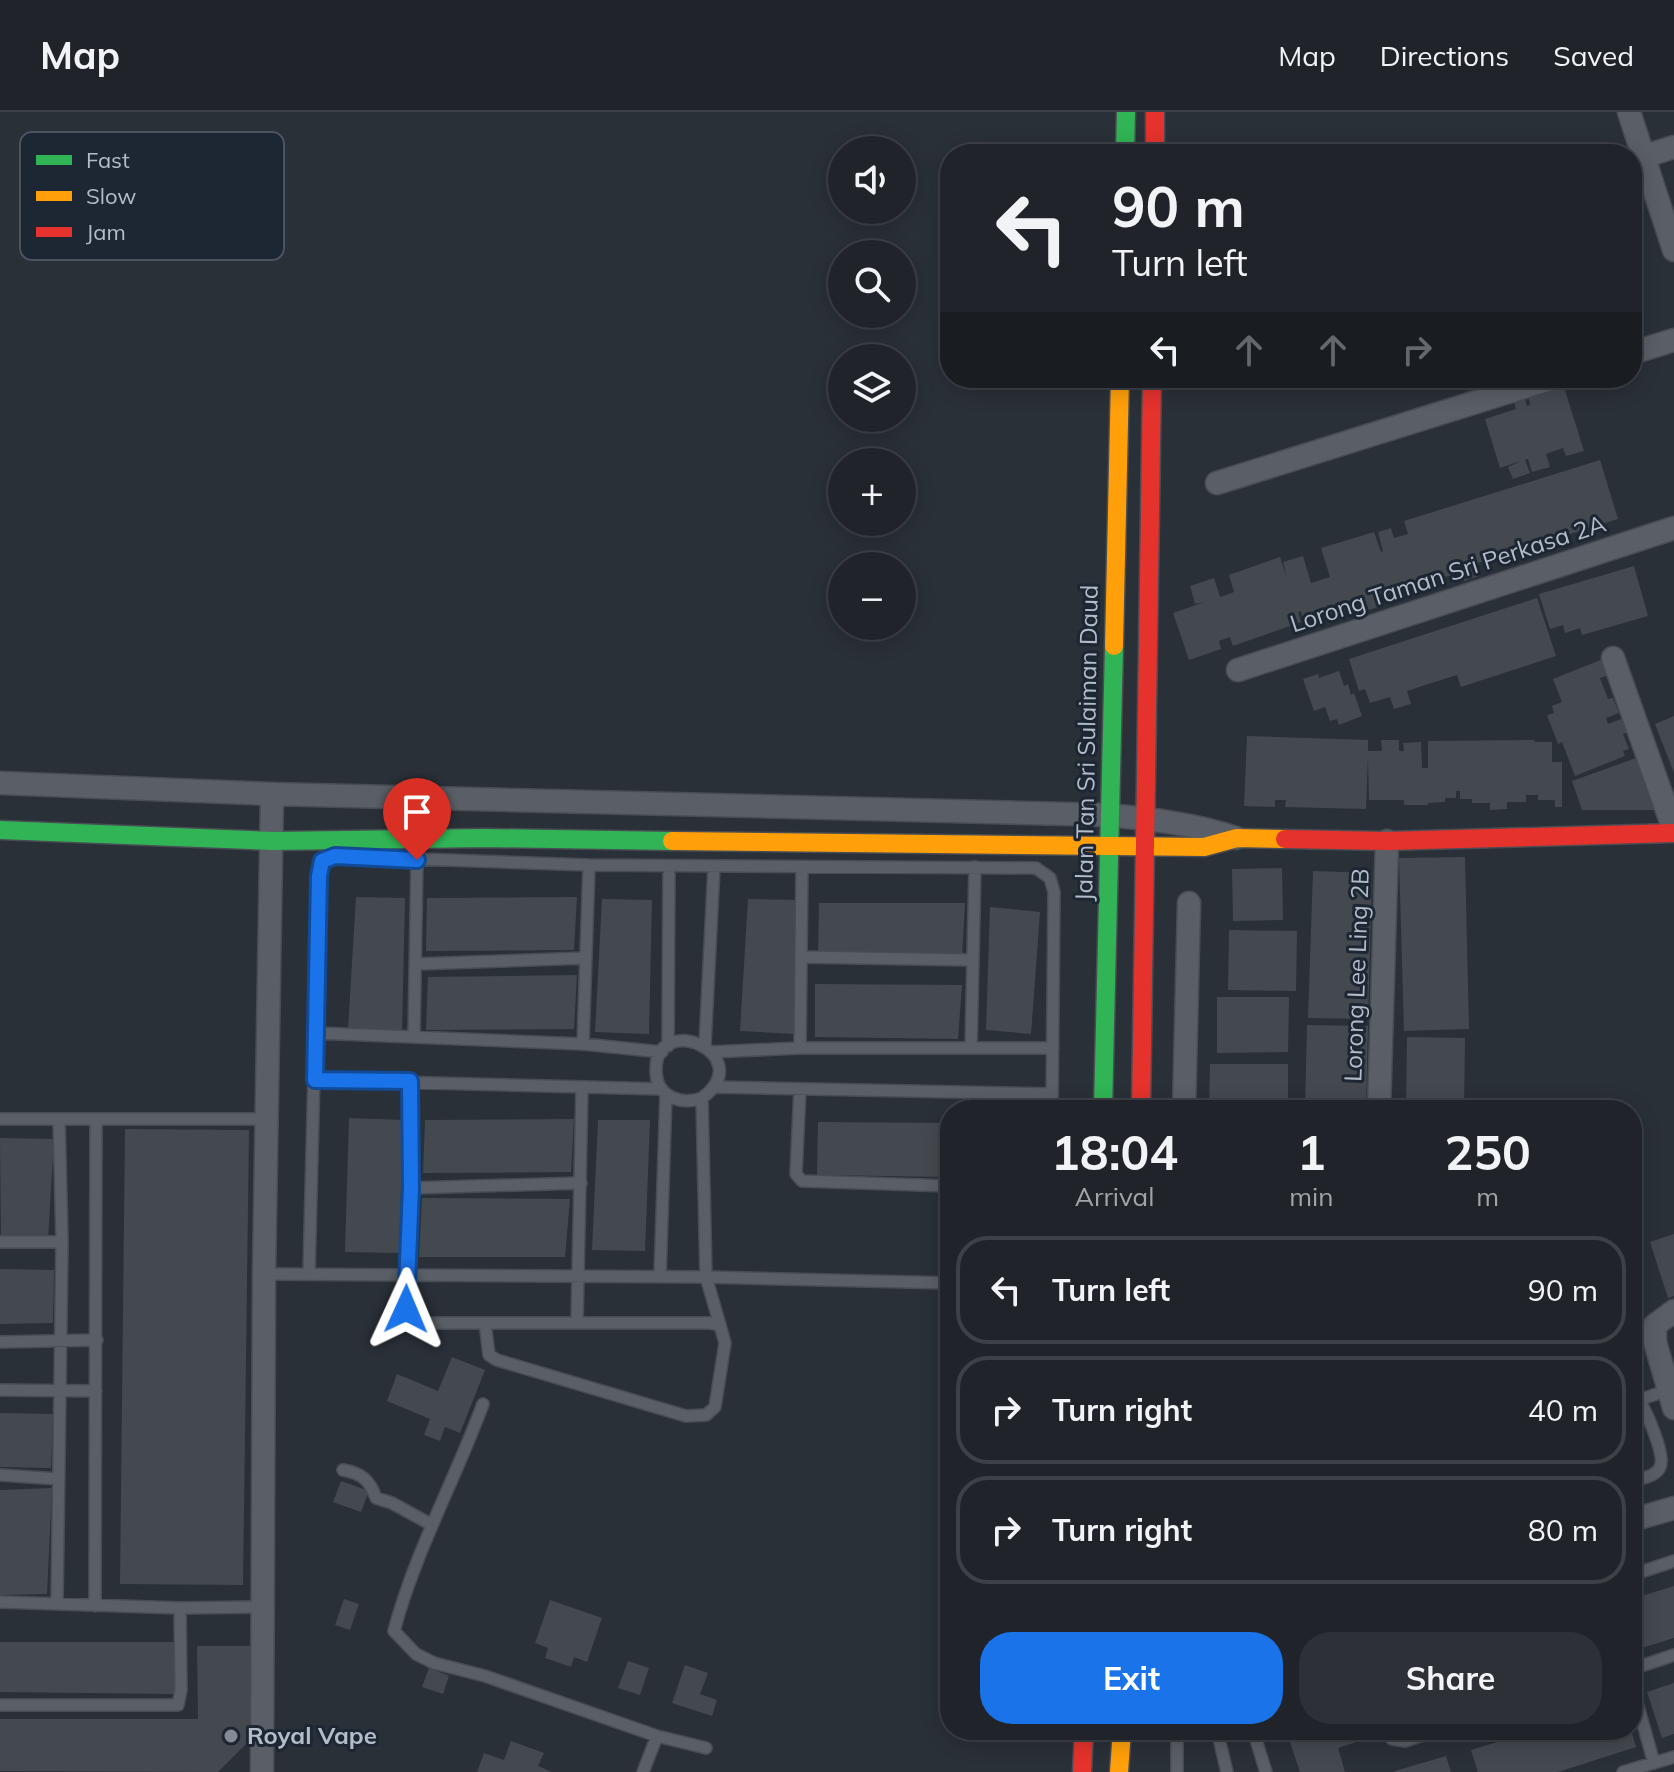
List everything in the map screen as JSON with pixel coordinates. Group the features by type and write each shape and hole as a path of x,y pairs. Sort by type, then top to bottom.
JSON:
{"street":[{"path":"1125,144 1126,112"},
{"path":"1155,112 1155,144"},
{"path":"1629,112 1635,144"},
{"path":"1642,157 1674,147"},
{"path":"1642,168 1674,250"},
{"path":"1642,350 1674,340"},
{"name":"Jalan Tan Sri Sulaiman Daud","path":"1103,1100 1120,388"},
{"path":"1141,1100 1152,388"},
{"path":"1217,483 1521,388"},
{"name":"Lorong Taman Sri Perkasa 2A","path":"1238,670 1674,528"},
{"path":"0,830 273,841 486,838 1108,847 1204,847 1237,838 1387,841 1674,831 1613,658"},
{"path":"0,783 272,794 1109,815 1145,818 1237,838"},
{"path":"262,1772 264,1274 272,794"},
{"path":"926,843 928,809"},
{"name":"Lorong Lee Ling 2B","path":"1379,1100 1387,841"},
{"path":"1184,1100 1189,903"},
{"path":"1671,1399 1655,1342 1655,1325 1674,1311"},
{"path":"1642,1517 1674,1508"},
{"path":"1082,1772 1084,1740"},
{"path":"1119,1772 1121,1740"}],"lane":[{"path":"481,860 486,838"},
{"path":"891,843 891,867"},
{"path":"309,1273 319,876 322,861 335,856 589,865 1036,868 1050,878 1054,892 1052,1100"},
{"path":"414,1036 417,860"},
{"path":"583,1044 589,865"},
{"path":"660,1277 664,1092 656,1071 665,1049 669,866"},
{"path":"315,1080 582,1087 664,1092 683,1101 702,1098 713,1087 718,1069 708,1049 714,867"},
{"path":"800,1048 802,867"},
{"path":"971,1048 975,867"},
{"path":"802,957 972,960"},
{"path":"416,964 586,958"},
{"path":"316,1033 665,1049 686,1040 708,1049 1053,1048"},
{"path":"410,1081 411,1188 406,1309 411,1317 427,1323 720,1325"},
{"path":"577,1323 582,1087"},
{"path":"713,1087 1052,1094"},
{"path":"800,1089 796,1174 802,1181 940,1186"},
{"path":"974,1093 974,1100"},
{"path":"485,1323 489,1355 497,1360 697,1417 706,1415 715,1407 725,1343 706,1277 702,1098"},
{"path":"0,1119 266,1119"},
{"path":"57,1603 62,1242 59,1119"},
{"path":"95,1606 96,1120"},
{"path":"411,1188 581,1183"},
{"path":"0,1242 62,1242"},
{"path":"264,1274 706,1277 940,1283"},
{"path":"0,1342 97,1340"},
{"path":"0,1390 96,1391"},
{"path":"1642,1399 1671,1399"},
{"path":"483,1404 461,1464 432,1525 394,1631 410,1649 434,1663 485,1676 657,1736 706,1748"},
{"path":"1642,1407 1661,1457 1660,1467 1653,1475 1642,1478"},
{"path":"343,1470 364,1477 373,1487 376,1498 392,1503 432,1525"},
{"path":"0,1475 59,1479"},
{"path":"1642,1572 1674,1561"},
{"path":"0,1602 180,1608 264,1607"},
{"path":"0,1705 178,1705 181,1690 180,1608"},
{"path":"1642,1666 1674,1655"},
{"path":"1642,1720 1654,1763"},
{"path":"643,1772 657,1736"},
{"path":"1177,1740 1177,1772"},
{"path":"1219,1740 1227,1772"},
{"path":"1256,1740 1266,1772"},
{"path":"1623,1772 1674,1757"}],"building":[{"path":"1550,388 1564,388 1584,451 1566,456 1563,448 1546,454 1550,467 1532,472 1528,459 1525,460 1530,473 1513,479 1508,467 1521,461 1500,468 1485,419 1516,409 1513,399 1524,395 1527,406 1530,405 1528,395"},
{"path":"1600,460 1618,519 1475,564 1479,576 1464,581 1461,572 1378,598 1381,606 1362,612 1358,598 1344,602 1347,609 1312,619 1310,614 1302,616 1301,611 1298,612 1301,622 1233,646 1230,637 1219,641 1221,649 1189,660 1173,613 1205,602 1195,604 1190,586 1214,578 1220,597 1234,592 1229,575 1280,557 1287,579 1283,562 1303,556 1311,583 1321,580 1330,577 1321,548 1374,532 1381,552 1378,532 1391,528 1394,538 1408,534 1404,521"},
{"path":"1634,566 1648,616 1582,635 1580,628 1565,633 1563,625 1550,629 1539,594"},
{"path":"1537,598 1556,656 1461,687 1457,675 1425,685 1407,691 1411,704 1394,709 1390,697 1370,703 1365,689 1359,691 1349,659"},
{"path":"1603,659 1609,675 1600,678 1608,699 1613,698 1619,713 1606,718 1608,724 1624,718 1629,732 1623,734 1629,749 1623,751 1625,756 1575,776 1547,715 1554,713 1552,706 1562,702 1553,679"},
{"path":"1339,671 1344,686 1348,684 1351,695 1354,693 1362,716 1339,725 1337,719 1330,721 1325,707 1314,711 1303,679 1318,674 1319,678"},
{"path":"1674,716 1674,773 1655,724"},
{"path":"1247,736 1368,740 1368,751 1382,751 1381,740 1399,740 1399,751 1404,751 1403,743 1421,742 1422,768 1428,768 1428,741 1552,742 1552,762 1562,762 1562,807 1555,807 1555,800 1538,800 1538,795 1526,795 1526,802 1507,802 1507,809 1490,810 1490,803 1460,799 1460,791 1456,791 1456,798 1445,798 1445,802 1428,805 1404,805 1404,800 1369,800 1368,757 1366,809 1285,807 1286,800 1275,800 1275,807 1244,806"},
{"path":"1636,758 1654,810 1582,810 1572,781"},
{"path":"1465,857 1469,1029 1404,1031 1399,858"},
{"path":"1282,868 1283,920 1233,921 1232,869"},
{"path":"1313,871 1372,873 1368,1019 1308,1018"},
{"path":"356,897 405,898 402,1032 348,1029"},
{"path":"577,897 574,950 426,951 427,898"},
{"path":"602,899 652,900 649,1034 595,1032"},
{"path":"748,899 798,900 794,1034 740,1031"},
{"path":"819,903 965,903 962,958 818,955"},
{"path":"990,907 1040,912 1031,1034 986,1030"},
{"path":"1229,930 1297,931 1296,991 1228,990"},
{"path":"577,975 574,1029 426,1030 428,977"},
{"path":"815,984 962,985 958,1039 815,1037"},
{"path":"1217,997 1289,997 1288,1052 1217,1053"},
{"path":"1307,1025 1368,1026 1366,1100 1305,1100"},
{"path":"1407,1037 1465,1038 1464,1100 1406,1100"},
{"path":"1210,1064 1288,1064 1288,1100 1209,1100"},
{"path":"349,1118 403,1120 399,1253 345,1252"},
{"path":"574,1119 571,1172 423,1173 425,1120"},
{"path":"598,1120 650,1120 645,1251 592,1250"},
{"path":"818,1122 940,1123 940,1177 817,1175"},
{"path":"125,1129 249,1130 243,1585 120,1584"},
{"path":"0,1138 54,1139 48,1239 1,1239"},
{"path":"422,1198 570,1199 565,1257 419,1257"},
{"path":"1674,1234 1674,1296 1668,1298 1650,1242"},
{"path":"0,1269 54,1270 53,1323 0,1324"},
{"path":"452,1357 485,1370 460,1433 445,1427 440,1441 424,1435 430,1419 387,1401 397,1374 438,1391"},
{"path":"0,1413 53,1414 51,1468 0,1467"},
{"path":"341,1481 369,1491 361,1512 333,1502"},
{"path":"52,1488 47,1594 0,1595 0,1490"},
{"path":"1674,1586 1674,1638 1642,1648 1642,1596"},
{"path":"344,1599 359,1604 350,1630 335,1625"},
{"path":"550,1600 602,1618 587,1662 574,1657 571,1667 545,1658 548,1648 535,1643"},
{"path":"0,1642 175,1642 174,1694 0,1692"},
{"path":"197,1646 250,1646 250,1740 218,1772 0,1771 0,1719 198,1719"},
{"path":"628,1661 649,1668 640,1695 618,1688"},
{"path":"685,1665 708,1673 700,1694 717,1700 712,1716 672,1703"},
{"path":"429,1668 449,1676 443,1694 422,1687"},
{"path":"1674,1683 1674,1734 1662,1738 1647,1692"},
{"path":"1289,1740 1362,1740 1338,1748 1345,1772 1300,1772"},
{"path":"1504,1740 1634,1740 1636,1747 1558,1772 1478,1772 1471,1750"},
{"path":"511,1741 544,1753 538,1766 552,1772 477,1772 484,1753 504,1760"},
{"path":"1446,1756 1451,1772 1395,1772 1395,1771"}],"traffic: fast":[{"path":"1125,144 1126,112"},
{"path":"1103,1100 1114,646"},
{"path":"0,830 273,841 486,838 672,841"}],"traffic: slow":[{"path":"1114,646 1120,388"},
{"path":"672,841 1204,847 1237,838 1285,839"},
{"path":"1119,1772 1121,1740"}],"traffic: jam":[{"path":"1155,112 1155,144"},
{"path":"1141,1100 1152,388"},
{"path":"1285,839 1387,841 1674,833"},
{"path":"1082,1772 1084,1740"}],"place":[{"name":"Royal Vape","path":"231,1736"}],"route":[{"path":"406,1309 411,1188 410,1081 315,1080 319,876 322,861 335,856 417,860"}]}
